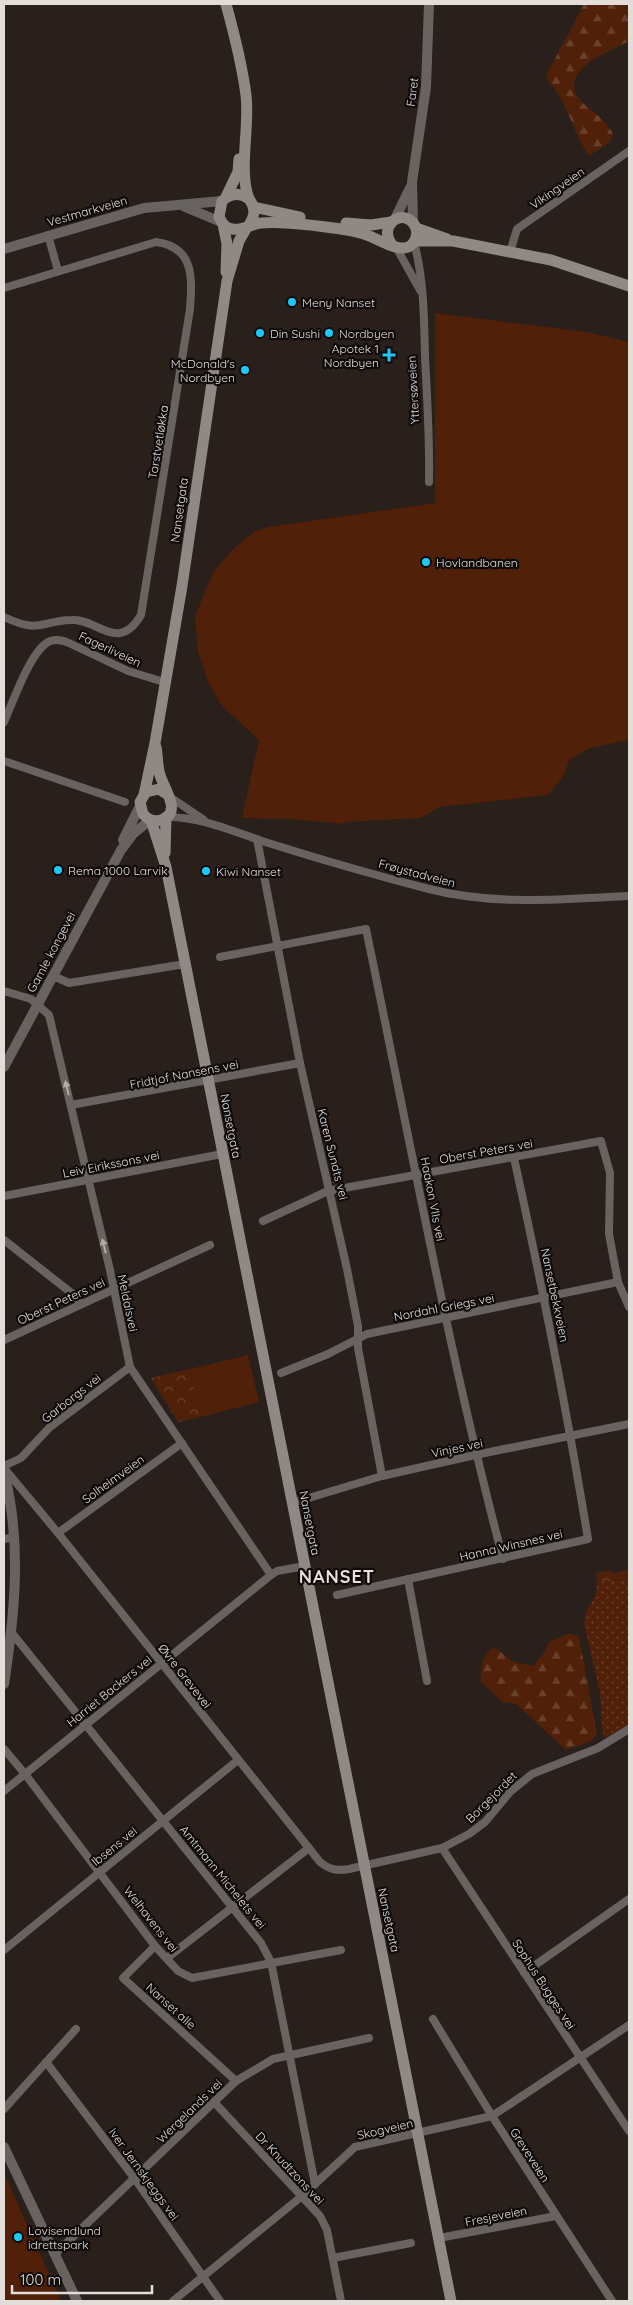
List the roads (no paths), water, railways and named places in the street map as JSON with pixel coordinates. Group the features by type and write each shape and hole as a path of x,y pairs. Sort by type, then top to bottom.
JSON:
{"main road":[{"path":"226,4 246,95 248,127 245,189 254,217 248,226"},
{"path":"240,65 238,172 218,211 222,223 234,230 273,222 353,231 394,246 406,248 415,242 453,241"},
{"path":"224,199 237,194 251,203 285,215 355,224 393,221 405,218 415,225 453,241 551,260 629,286"},
{"path":"393,221 388,226 387,236 394,246"},
{"name":"Nansetgata","path":"222,223 227,244 227,282"},
{"path":"415,225 415,242"},
{"name":"Nansetgata","path":"142,801 155,743 182,586 227,282 239,241 248,226"},
{"name":"Nansetgata","path":"155,743 160,774 168,795"},
{"path":"153,789 168,795 171,810 167,817 156,821 150,820 143,814 142,801 153,789"},
{"name":"Nansetgata","path":"166,867 167,817"},
{"name":"Nansetgata","path":"150,820 166,867 451,2301"}],"street":[{"name":"Faret","path":"393,221 407,197 412,182 426,87 430,4"},
{"name":"Vikingveien","path":"510,252 517,229 629,151"},
{"name":"Faret","path":"412,182 415,225"},
{"name":"Vestmarkveien","path":"4,249 144,208 224,199"},
{"name":"Vestmarkveien","path":"179,205 222,223"},
{"path":"48,235 58,271"},
{"name":"Torstvetløkka","path":"4,288 156,242 166,244 178,251 188,264 191,276 190,309 141,615 134,624 120,632 102,631 87,622 73,620 41,626 30,626 4,617"},
{"name":"Yttersøveien","path":"415,242 424,296 430,445 429,482"},
{"name":"Yttersøveien","path":"394,246 424,296"},
{"name":"Fagerliveien","path":"4,722 36,653 50,641 61,640 69,642 128,671 164,682"},
{"path":"4,761 125,802"},
{"name":"Frøystadveien","path":"168,795 205,821"},
{"name":"Gamle kongevei","path":"121,850 125,836 142,801"},
{"name":"Frøystadveien","path":"167,817 205,821 257,839 431,890 476,899 503,901 629,896"},
{"name":"Gamle kongevei","path":"4,1067 121,850 133,834 150,820"},
{"name":"Karen Sundts vei","path":"257,839 300,1063 347,1269 358,1326 358,1348 382,1476"},
{"name":"Haakon VIIs vei","path":"278,945 366,929 417,1175 444,1317 475,1455 503,1559"},
{"path":"220,957 278,945"},
{"path":"52,976 70,983 185,964"},
{"path":"4,991 38,1003"},
{"name":"Meldalsvei","path":"38,1003 49,1015 130,1367 271,1575"},
{"name":"Fridtjof Nansens vei","path":"71,1105 300,1063"},
{"name":"Oberst Peters vei","path":"263,1221 328,1191 601,1141 610,1173 609,1234 618,1282"},
{"name":"Leiv Eirikssons vei","path":"4,1196 222,1154"},
{"name":"Nansetbekkveien","path":"514,1158 545,1298 572,1436"},
{"path":"4,1240 74,1295 81,1304"},
{"name":"Oberst Peters vei","path":"4,1340 210,1245"},
{"path":"618,1282 629,1307"},
{"name":"Nordahl Griegs vei","path":"281,1373 328,1354 367,1334 618,1282"},
{"name":"Garborgs vei","path":"4,1467 20,1458 50,1427 130,1367"},
{"name":"Vinjes vei","path":"292,1503 382,1476 629,1424"},
{"name":"Hanna Winsnes vei","path":"337,1595 588,1539 572,1436"},
{"name":"Solheimveien","path":"58,1532 182,1443"},
{"name":"Øvre Grevevei","path":"4,1467 58,1532 320,1862 329,1869 336,1870 364,1866"},
{"path":"4,1472 15,1537 16,1573 4,1684"},
{"path":"4,1539 15,1537"},
{"name":"Harriet Backers vei","path":"4,1791 271,1575 277,1571 304,1566"},
{"path":"408,1580 427,1681"},
{"name":"Amtmann Michelets vei","path":"10,1625 85,1724 261,1943 271,1962 315,2184"},
{"name":"Borgejordet","path":"364,1866 442,1848 469,1834 485,1822 510,1792 532,1774 598,1748 629,1729"},
{"name":"Welhavens vei","path":"4,1749 155,1946 178,1971 192,1978 341,1950"},
{"name":"Ibsens vei","path":"4,1950 238,1760"},
{"path":"167,1958 309,1848"},
{"name":"Sophus Bugges vei","path":"442,1848 629,2131"},
{"path":"524,1973 629,1899"},
{"name":"Nanset alle","path":"155,1946 123,1978 236,2081"},
{"name":"Greveveien","path":"433,2019 492,2116 612,2301"},
{"name":"Skogveien","path":"172,2301 302,2196 355,2147 492,2116 629,2025"},
{"path":"4,2109 76,2029"},
{"name":"Wergelands vei","path":"55,2254 236,2081 264,2063 289,2054 369,2038"},
{"name":"Iver Jernskjeggs vei","path":"46,2062 135,2179 220,2301"},
{"name":"Dr Knudtzons vei","path":"214,2102 302,2196 324,2223 342,2301"},
{"path":"4,2147 77,2301"},
{"name":"Fresjeveien","path":"439,2238 556,2216"},
{"path":"333,2258 411,2243"}],"place":[{"name":"Meny Nanset","path":"292,302"},
{"name":"Din Sushi","path":"260,333"},
{"name":"Nordbyen","path":"329,333"},
{"name":"Apotek 1 Nordbyen","path":"389,355"},
{"name":"McDonald's Nordbyen","path":"245,370"},
{"name":"Hovlandbanen","path":"426,562"},
{"name":"Rema 1000 Larvik","path":"58,870"},
{"name":"Kiwi Nanset","path":"206,871"},
{"name":"Lovisendlund idrettspark","path":"18,2237"}],"district":[{"name":"NANSET","path":"337,1576"}]}
